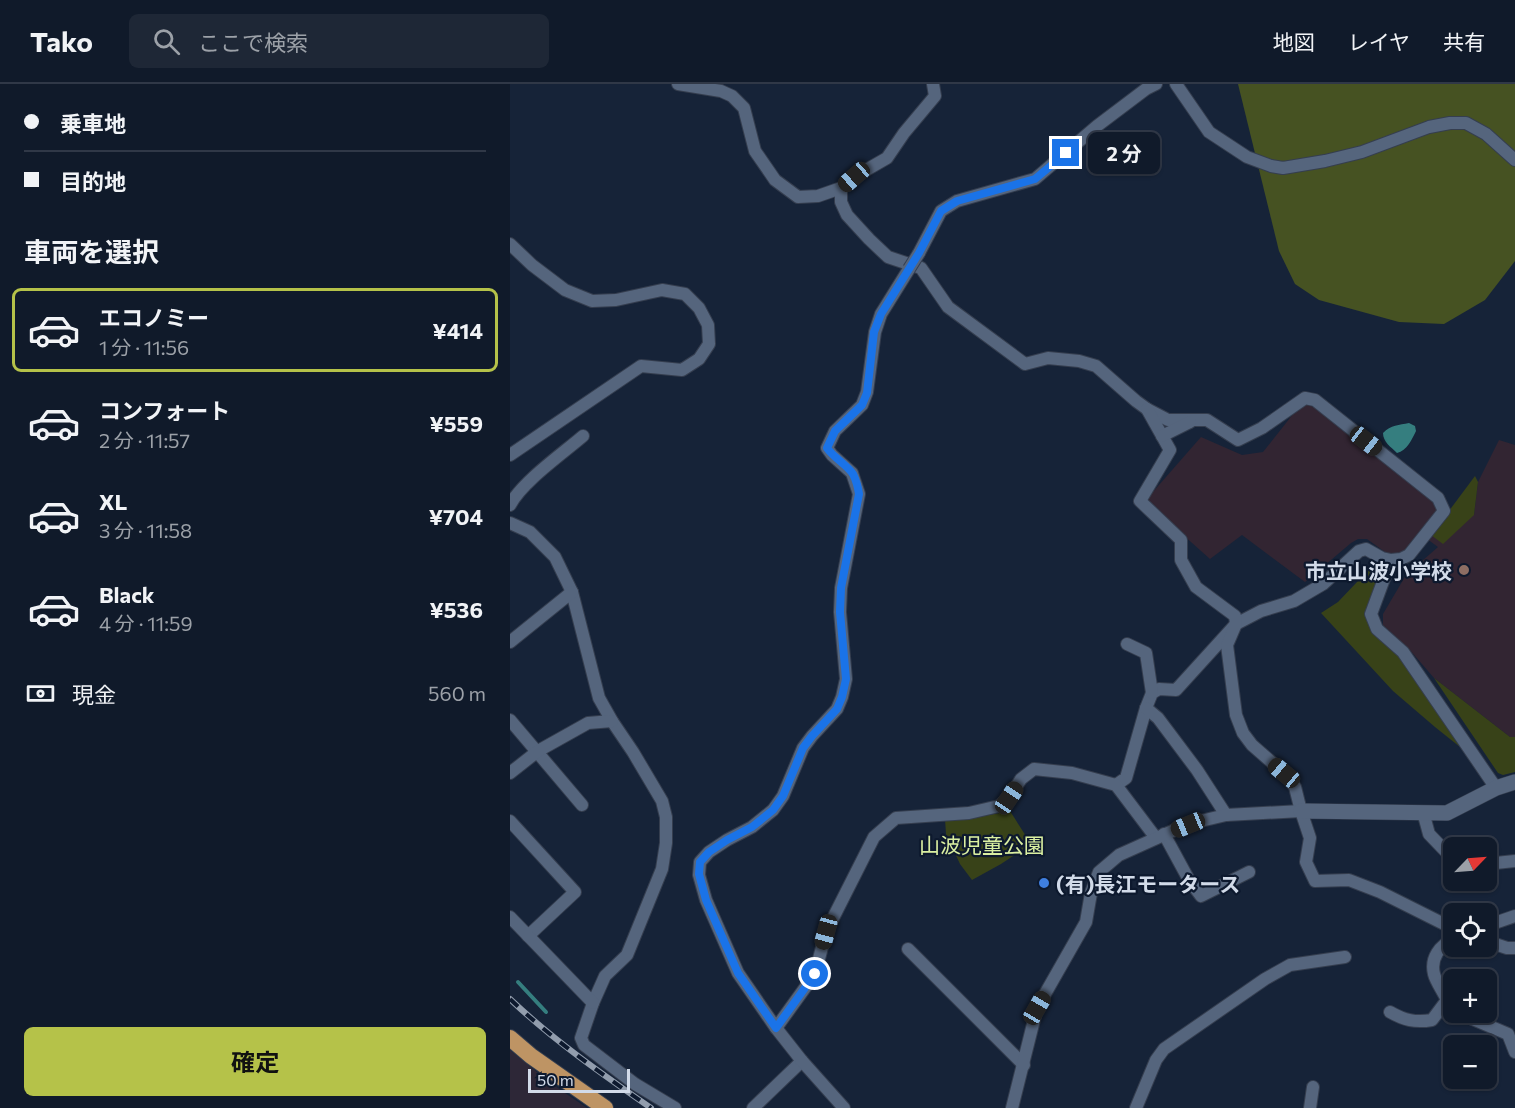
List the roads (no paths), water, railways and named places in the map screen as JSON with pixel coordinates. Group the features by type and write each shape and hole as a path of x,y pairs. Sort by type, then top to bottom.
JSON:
{"highway":[{"path":"510,1038 531,1056 605,1108"}],"street":[{"path":"678,84 721,91 732,96 744,108 755,151 775,180 798,197 818,196 841,188 854,177 886,158 934,96 933,84"},
{"path":"844,1108 776,1028 738,973 706,900 699,874 700,862 709,852 752,827 773,810 783,796 803,748 837,709 842,697 846,679 840,612 841,588 859,494 852,472 827,448 835,431 862,405 865,399 874,332 881,314 919,253 941,211 957,201 1035,179 1097,126 1156,84"},
{"path":"1176,84 1209,132 1247,157 1271,166 1283,168 1325,161 1362,152 1429,127 1450,123 1466,123 1486,134 1515,160"},
{"path":"841,188 841,202 847,215 869,239 888,257 921,268 948,308 1025,364 1048,358 1079,361 1096,366 1136,401 1168,420 1207,420 1238,440 1262,428 1305,398 1315,400 1438,498 1444,511 1409,555 1401,560 1391,560 1366,549 1359,551 1323,584 1294,601 1261,611 1236,624 1176,690 1159,689 1152,693"},
{"path":"510,244 565,291 592,301 616,300 662,290 685,294 699,308 708,325 709,344 699,359 682,370 641,366 510,454"},
{"path":"1147,409 1170,450 1140,501 1180,540 1180,560 1196,587 1235,616 1236,624 1227,645 1236,715 1243,733 1252,745 1284,773 1295,787 1310,838 1306,862 1315,881 1349,880 1380,892 1443,923"},
{"path":"1162,436 1194,420"},
{"path":"510,505 528,483 583,436"},
{"path":"510,523 530,532 555,557 572,592 599,699 662,801 666,817 666,843 662,868 627,955 606,976 592,1003 581,1038 584,1045 635,1084 675,1108"},
{"path":"1391,560 1371,614 1377,629 1403,652 1496,788"},
{"path":"510,642 572,592"},
{"path":"1116,785 1126,778 1152,693 1146,653 1127,644"},
{"path":"1146,708 1158,718 1197,770 1226,815"},
{"path":"510,720 582,805"},
{"path":"510,773 538,751 588,723 612,721"},
{"path":"776,1028 815,974 826,932 874,837 896,818 969,813 999,806 1009,798 1021,779 1034,769 1072,773 1116,785 1160,836 1201,896 1250,872"},
{"path":"1012,1108 1037,1008 1086,922 1091,893 1099,872 1119,855 1188,825 1226,815 1301,812 1447,813 1496,788 1515,782"},
{"path":"1423,812 1429,834 1443,849"},
{"path":"510,821 575,892 528,936"},
{"path":"1497,863 1515,861"},
{"path":"1497,922 1515,916"},
{"path":"510,917 592,1003"},
{"path":"1497,945 1515,948"},
{"path":"1390,1012 1404,1020 1432,1020 1447,1000 1434,975 1433,966 1437,952 1443,946"},
{"path":"908,949 1024,1065"},
{"path":"1136,1108 1156,1060 1164,1049 1265,979 1290,965 1345,957"},
{"path":"1482,1023 1508,1034 1515,1052"},
{"path":"753,1108 802,1061"},
{"path":"1310,1108 1313,1087"}],"waterway":[{"path":"518,982 546,1012"}],"railway":[{"path":"510,999 561,1043 651,1108"}],"place":[{"name":"市立山波小学校","path":"1464,570"},
{"name":"(有)長江モータース","path":"1044,883"}],"park label":[{"name":"山波児童公園","path":"982,844"}]}
